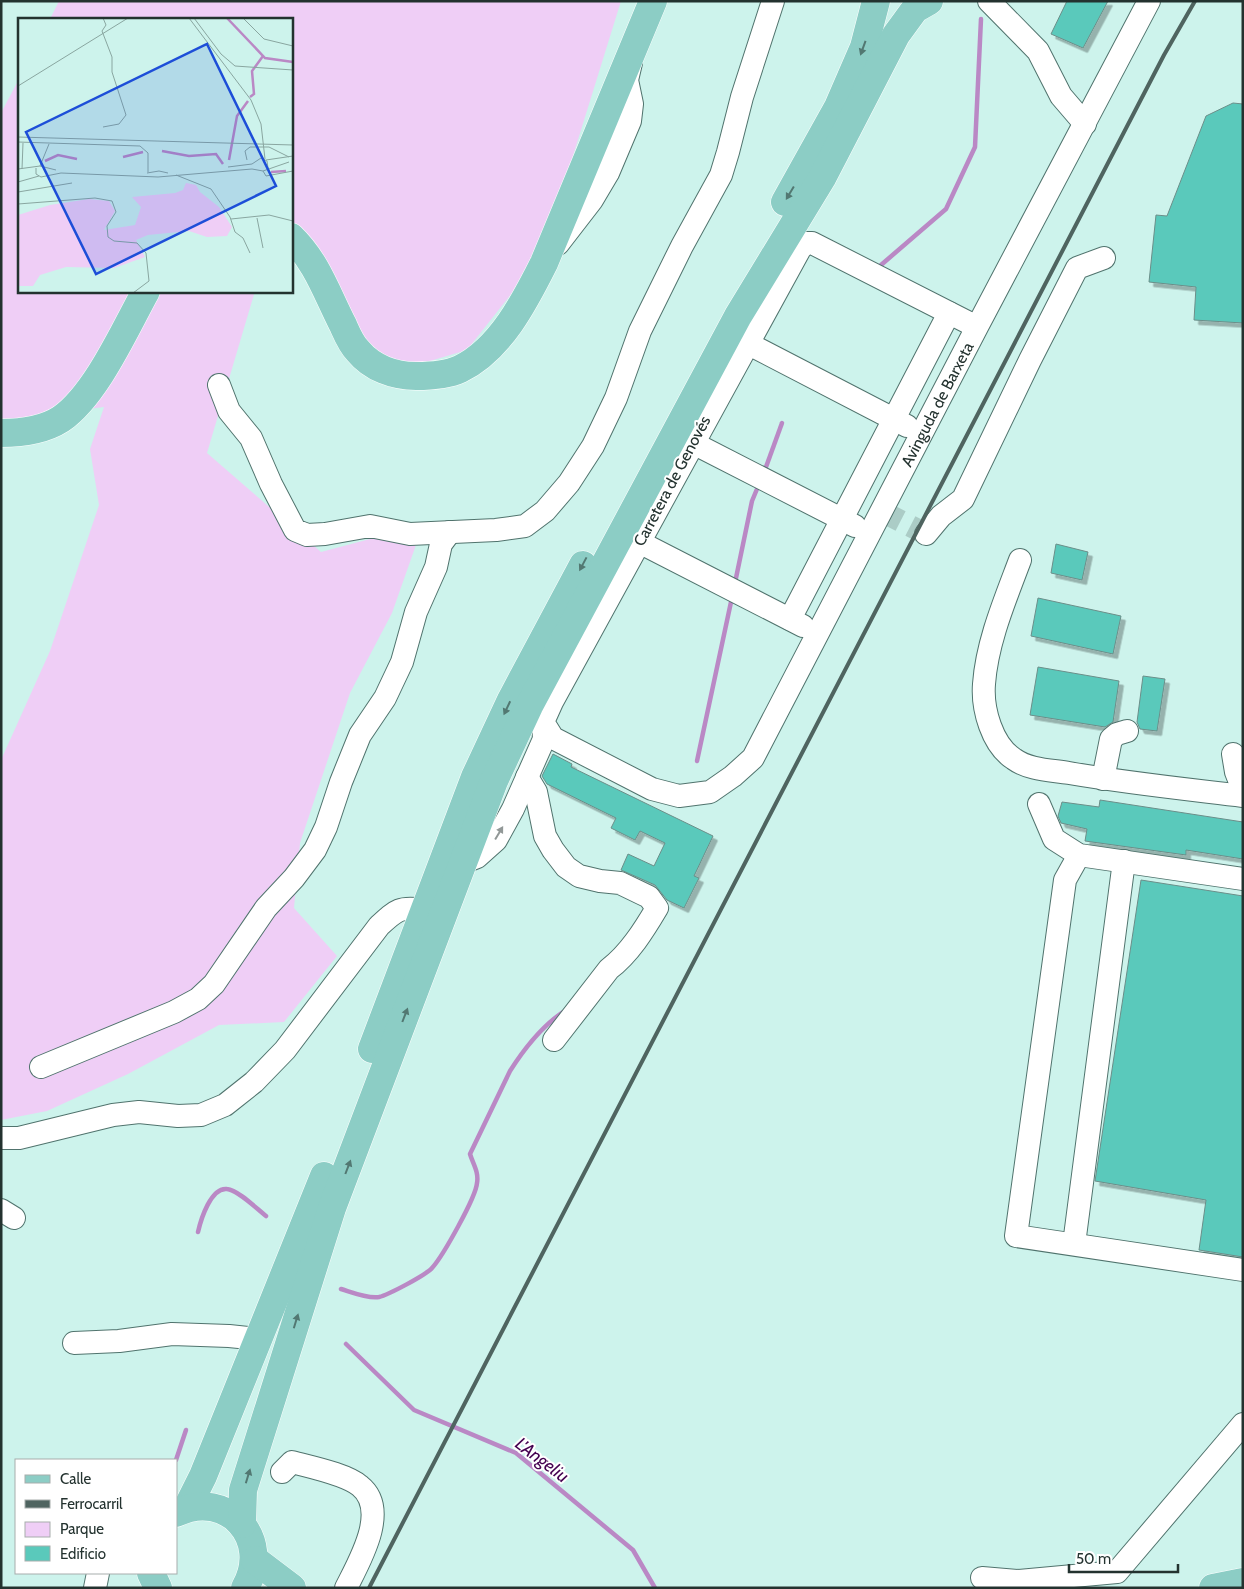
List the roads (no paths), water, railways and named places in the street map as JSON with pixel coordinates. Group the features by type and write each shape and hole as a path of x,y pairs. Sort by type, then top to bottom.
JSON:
{"main road":[{"path":"292,238 310,257 348,336 358,351 369,362 382,369 407,376 434,376 460,369 482,356 507,326 544,263 653,1"},
{"path":"181,1511 203,1476 314,1204 475,778 510,700 721,307 799,180 838,107 864,47 876,1"},
{"path":"242,1524 243,1490 332,1208 494,781 536,714 738,316 822,178 896,35 921,2"},
{"path":"1,433 22,432 42,428 60,420 76,406 104,368 145,292"},
{"path":"181,1511 202,1506 216,1508 230,1514 242,1524 251,1541 254,1560 251,1577 245,1588"},
{"path":"254,1560 292,1588"},
{"path":"151,1574 158,1588"},
{"path":"1214,1588 1243,1582"}],"street":[{"path":"220,385 229,411 251,438 270,484 295,530 307,535 325,534 370,526 410,534 496,530 525,526 545,511 569,483 593,446 616,398 640,330 720,175 742,97 773,1"},
{"path":"989,1 1038,50 1062,96 1084,124"},
{"name":"Avinguda de Barxeta","path":"536,714 553,738 652,789 679,796 710,792 733,776 753,758 976,327 1149,1"},
{"name":"Carretera de Genovés","path":"462,863 477,857 496,840 513,809 544,739 536,714 640,542 800,249 806,243 812,243 949,313"},
{"path":"926,534 941,516 963,499 1022,377 1078,268 1104,258"},
{"path":"790,619 949,313 976,327"},
{"path":"747,343 921,434"},
{"path":"693,443 869,533"},
{"path":"41,1067 174,1012 198,999 214,984 266,908 294,878 315,850 326,827 360,734 385,698 402,662 416,612 436,567 441,544 450,532"},
{"path":"640,542 817,633"},
{"path":"1020,560 989,651 986,669 984,695 990,723 1004,751 1026,765 1103,779 1243,796"},
{"path":"1103,779 1111,739 1117,734 1127,731"},
{"path":"1233,754 1236,772 1243,790"},
{"path":"527,777 536,792 545,836 566,867 579,876 620,883 649,897 657,908 647,926 619,962 609,969 554,1040"},
{"path":"1039,804 1054,838 1079,855 1243,879"},
{"path":"1079,855 1065,880 1016,1236 1243,1270"},
{"path":"1074,1244 1124,861"},
{"path":"1,1138 19,1138 113,1115 139,1112 178,1116 201,1115 225,1105 254,1082 285,1050 378,926 395,911 413,908 424,910"},
{"path":"74,1343 119,1341 172,1334 259,1339"},
{"path":"982,1578 1019,1581 1117,1572 1243,1424"},
{"path":"282,1472 292,1462 300,1464 332,1473 359,1485 370,1496 373,1514 369,1539 346,1588"},
{"path":"95,1588 98,1574"}],"waterway":[{"path":"881,265 946,209 975,147 981,19"},
{"path":"766,467 782,423"},
{"path":"736,578 752,501 757,489"},
{"path":"697,761 731,602"},
{"path":"341,1289 365,1296 379,1297 407,1284 432,1268 444,1252 475,1190 477,1175 470,1154 510,1071 547,1024 563,1012"},
{"path":"198,1232 208,1205 216,1193 221,1190 231,1190 247,1200 266,1216"},
{"name":"L'Angeliu","path":"346,1344 414,1410 516,1453 633,1550 655,1588"},
{"path":"176,1459 186,1430"}],"tunnel":[{"path":"881,511 926,534"}],"railway":[{"path":"369,1588 1164,55 1195,1"}]}
